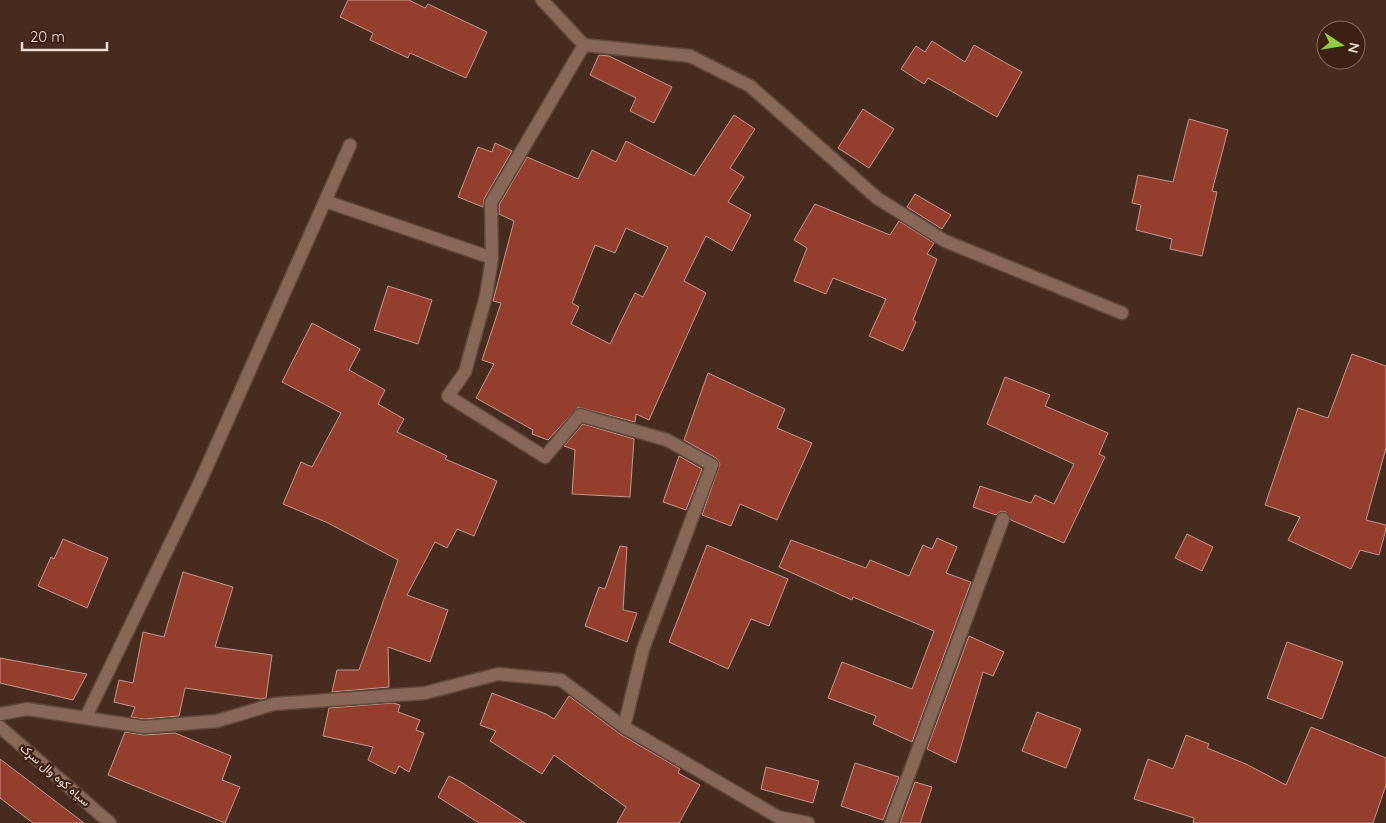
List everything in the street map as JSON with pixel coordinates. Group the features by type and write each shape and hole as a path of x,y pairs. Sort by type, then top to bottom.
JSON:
{"street":[{"path":"542,0 584,45 690,56 750,86 877,198 925,229 945,241 1122,313"},
{"path":"584,45 491,203 492,258 486,296 465,372 448,396 545,457 580,415 667,440 712,465 643,649 624,728"},
{"path":"86,717 200,482 350,145"},
{"path":"325,201 492,258"},
{"path":"891,823 1003,519"},
{"path":"0,714 26,709 144,727 217,721 274,704 425,693 498,674 561,680 624,728 778,817 808,823"},
{"name":"سیاه کوه وال سړک","path":"0,727 110,823"}],"building":[{"path":"348,0 409,0 425,8 428,4 487,32 466,78 410,53 408,58 370,40 373,33 340,17"},
{"path":"932,41 965,62 974,45 1022,72 997,117 928,78 924,84 901,69 916,46 925,52"},
{"path":"599,55 609,56 672,87 654,123 630,111 636,98 590,75"},
{"path":"863,109 894,129 869,168 838,148"},
{"path":"734,115 755,129 730,168 744,177 728,202 751,215 732,251 706,236 684,281 706,293 649,420 636,414 635,422 578,407 548,440 532,434 533,430 476,398 494,364 482,360 501,303 493,301 514,221 499,214 499,205 527,157 578,179 592,150 616,162 626,141 694,176","holes":["626,228 668,247 643,297 635,293 610,344 571,324 579,307 572,303 595,245 615,253"]},
{"path":"1189,119 1228,130 1212,191 1217,192 1202,256 1170,249 1172,239 1136,230 1141,205 1132,203 1138,175 1173,182"},
{"path":"495,143 512,151 484,199 483,207 458,197 478,147 492,152"},
{"path":"915,194 951,215 942,229 907,207"},
{"path":"815,204 890,235 899,221 934,243 927,254 937,259 913,320 916,322 903,351 869,336 886,299 833,278 826,294 794,281 807,248 794,240"},
{"path":"388,286 432,300 418,344 374,330"},
{"path":"312,323 360,349 349,370 385,390 378,404 404,419 397,432 447,456 445,459 497,481 474,536 457,529 447,548 435,542 407,595 448,610 430,662 388,647 389,687 332,692 337,670 359,670 398,560 328,523 283,504 301,462 312,467 341,413 282,382"},
{"path":"1352,354 1386,366 1386,448 1366,520 1386,525 1386,529 1379,555 1360,550 1351,569 1288,540 1300,517 1265,505 1298,408 1328,418"},
{"path":"708,373 785,409 777,428 812,443 777,520 740,504 731,526 702,515 720,464 716,458 684,440"},
{"path":"1005,377 1050,395 1045,406 1108,433 1099,454 1105,457 1064,543 1011,520 1006,512 1001,511 996,515 973,507 980,486 1031,503 1035,495 1054,504 1074,464 987,424"},
{"path":"583,424 634,439 630,497 572,494 575,450 564,446"},
{"path":"679,456 702,469 686,510 663,502"},
{"path":"1187,534 1213,547 1202,571 1175,558"},
{"path":"937,538 957,547 946,573 971,582 912,742 873,724 876,716 828,698 842,662 912,689 934,631 853,597 852,600 779,567 791,540 866,568 870,560 909,576 923,545 932,549"},
{"path":"63,539 108,558 87,608 38,586 51,557 54,559"},
{"path":"707,545 788,579 769,626 751,619 728,669 669,642"},
{"path":"620,546 627,547 623,610 637,613 627,642 585,626 599,587 605,589"},
{"path":"183,572 233,587 215,647 272,655 266,698 261,699 185,688 179,716 144,719 131,717 135,707 114,702 119,680 133,683 143,632 164,637"},
{"path":"969,636 1004,652 993,676 983,672 956,763 927,749"},
{"path":"1287,642 1343,662 1322,719 1267,698"},
{"path":"0,658 87,674 73,700 0,683"},
{"path":"492,693 546,714 554,719 569,696 620,734 680,769 678,773 700,785 679,823 617,823 626,807 554,755 542,774 490,741 496,731 480,725"},
{"path":"393,703 400,705 398,712 420,720 416,730 424,733 409,772 399,766 395,774 368,760 373,747 323,736 329,708"},
{"path":"1037,712 1081,729 1066,768 1022,751"},
{"path":"1311,727 1386,758 1386,785 1373,823 1193,823 1194,818 1134,799 1148,759 1173,769 1186,735 1209,744 1207,748 1246,764 1286,785"},
{"path":"125,732 144,735 175,733 231,756 222,780 240,787 225,823 108,775"},
{"path":"0,759 84,823 33,823 0,798"},
{"path":"855,763 899,777 883,820 841,806"},
{"path":"766,767 819,781 813,803 761,789"},
{"path":"449,776 525,823 479,823 438,797"},
{"path":"915,782 932,787 920,823 900,823"}]}
